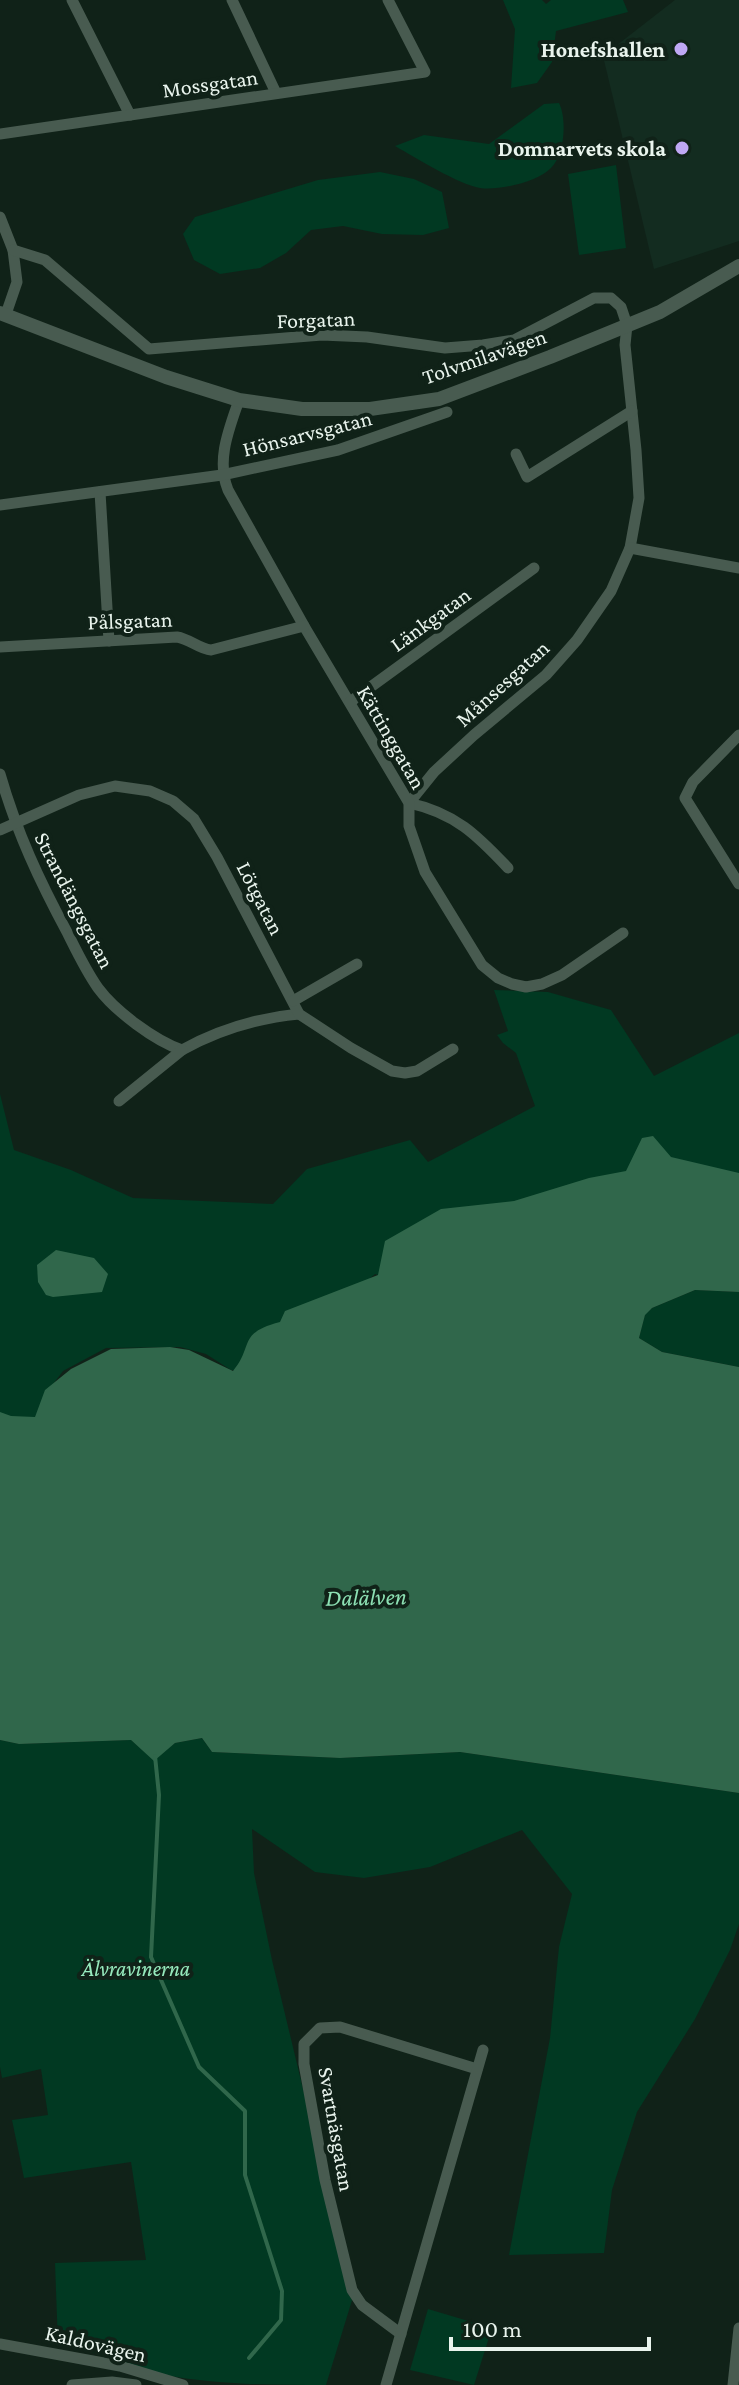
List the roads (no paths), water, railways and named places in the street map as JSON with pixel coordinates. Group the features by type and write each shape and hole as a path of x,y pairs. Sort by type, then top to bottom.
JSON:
{"street":[{"path":"72,0 130,115"},
{"path":"232,0 276,93"},
{"name":"Mossgatan","path":"0,134 425,72 388,0"},
{"path":"0,217 13,250 17,282 3,314"},
{"name":"Forgatan","path":"13,250 45,260 149,349 322,335 367,337 445,348 483,345 514,340 594,298 611,298 621,307 627,325"},
{"name":"Tolvmilavägen","path":"3,314 166,377 239,400 302,409 370,409 439,399 660,312 739,266"},
{"name":"Månsesgatan","path":"409,803 434,772 546,675 611,591 630,548 639,498 625,345 627,325"},
{"name":"Hönsarvsgatan","path":"222,475 226,437 239,400"},
{"path":"516,454 527,477 632,411"},
{"name":"Hönsarvsgatan","path":"0,505 222,475 338,450 447,412"},
{"name":"Kättinggatan","path":"222,475 304,626 409,803 409,826 425,872 482,965 498,978 526,987 542,984 562,975 623,933"},
{"path":"100,492 109,641"},
{"path":"630,548 739,568"},
{"name":"Länkgatan","path":"350,702 534,568"},
{"name":"Pålsgatan","path":"0,647 177,637 211,650 304,626"},
{"path":"739,735 693,782 685,798 739,884"},
{"name":"Strandängsgatan","path":"0,774 14,824 98,989 118,1010 168,1045 182,1050"},
{"name":"Lötgatan","path":"0,830 79,795 115,786 150,791 173,801 194,819 217,857 299,1014"},
{"path":"409,803 450,818 473,831 508,868"},
{"path":"293,1001 357,964"},
{"path":"119,1101 182,1050 199,1041 248,1023 299,1014 392,1071 417,1071 453,1049"},
{"name":"Svartnäsgatan","path":"401,2334 362,2305 352,2290 325,2180 304,2064 304,2044 320,2028 340,2027 477,2069"},
{"path":"386,2385 483,2050"},
{"path":"733,2385 739,2328"},
{"name":"Kaldovägen","path":"0,2344 120,2366 183,2385"},
{"path":"72,2385 112,2382 136,2385"}],"water":[{"name":"Dalälven","path":"653,1136 671,1157 739,1173 739,1292 695,1290 652,1308 645,1315 639,1338 662,1352 739,1367 739,1793 460,1752 340,1758 212,1752 202,1738 175,1743 154,1761 131,1740 19,1744 0,1740 0,1412 11,1416 35,1417 45,1390 71,1369 111,1349 170,1347 189,1350 233,1371 248,1341 257,1331 280,1322 285,1311 378,1275 385,1241 441,1209 514,1201 589,1178 626,1171 642,1138"},
{"path":"56,1250 94,1258 108,1274 102,1292 46,1295 38,1282 37,1265"}],"waterway":[{"path":"155,1756 159,1795 151,1957 199,2067 245,2111 245,2175 282,2291 281,2320 249,2358"}],"place":[{"name":"Honefshallen","path":"681,49"},
{"name":"Domnarvets skola","path":"682,148"}],"park label":[{"name":"Älvravinerna","path":"136,1968"}]}
